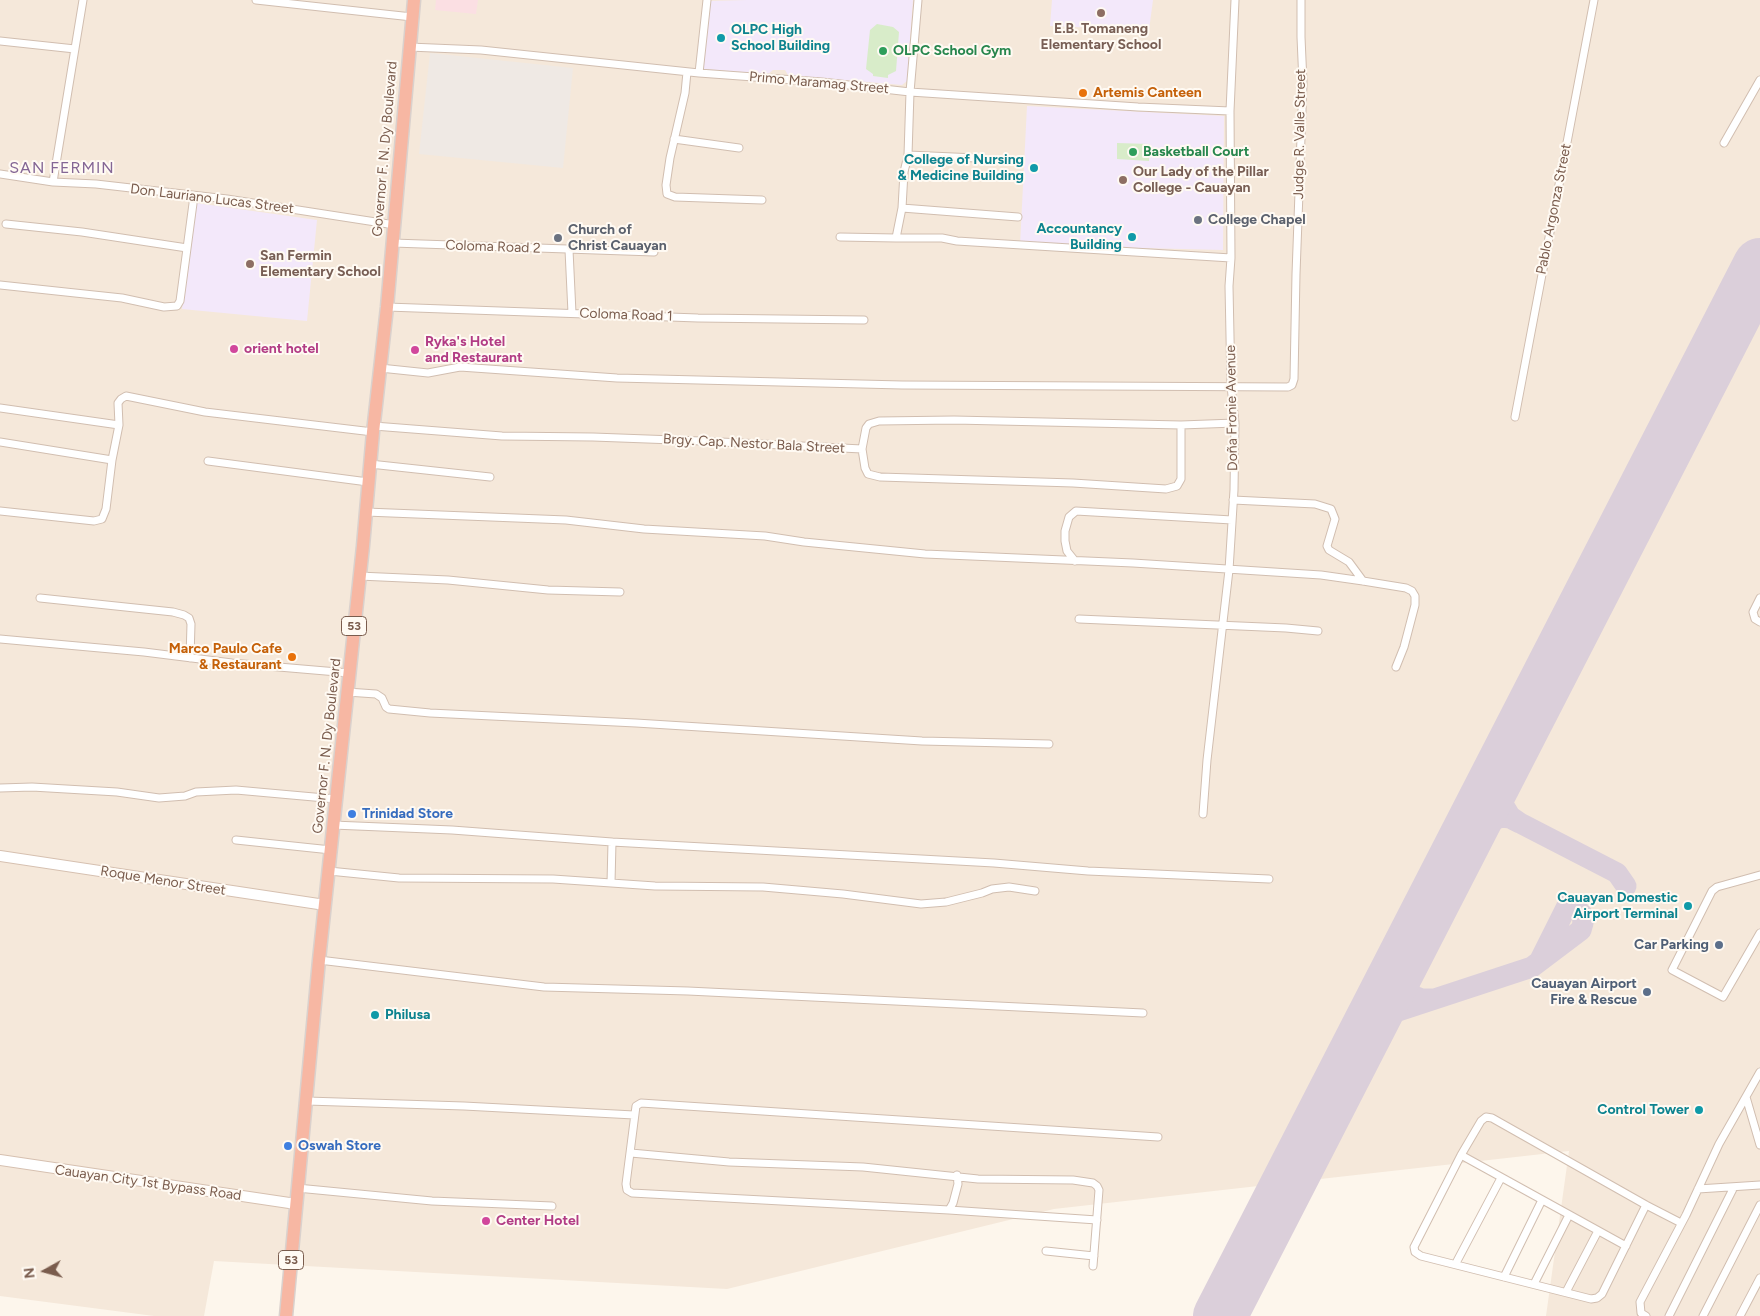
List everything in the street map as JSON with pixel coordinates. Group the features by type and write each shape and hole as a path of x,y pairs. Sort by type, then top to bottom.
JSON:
{"highway":[{"name":"Governor F. N. Dy Boulevard","path":"286,1316 319,960 395,225 408,47 414,0"}],"street":[{"path":"53,182 82,0"},
{"path":"256,0 412,17"},
{"path":"699,73 707,0"},
{"path":"896,238 902,208 908,155 910,92 918,0"},
{"name":"Doña Fronie Avenue","path":"1203,814 1207,760 1229,570 1234,500 1235,424 1231,386 1229,286 1231,258 1230,111 1235,0"},
{"name":"Judge R. Valle Street","path":"380,368 432,372 460,367 617,378 902,384 1292,385 1294,379 1303,83 1302,0"},
{"name":"Pablo Argonza Street","path":"1515,417 1594,0"},
{"path":"0,41 75,49"},
{"name":"Primo Maramag Street","path":"408,47 481,50 687,72 822,82 910,92 1230,111"},
{"path":"687,72 685,94 674,139 666,186 667,194 675,197 762,200"},
{"path":"1724,143 1760,80"},
{"path":"674,139 739,148"},
{"path":"908,155 976,158"},
{"name":"Don Lauriano Lucas Street","path":"0,174 53,182 96,184 286,207 395,225"},
{"path":"0,285 122,298 164,308 177,306 180,301 194,196"},
{"path":"902,208 1018,217"},
{"path":"6,224 82,232 187,248"},
{"path":"840,237 942,238 957,242 1231,258"},
{"name":"Coloma Road 2","path":"393,243 654,252"},
{"path":"569,250 572,313"},
{"name":"Coloma Road 1","path":"387,307 698,318 864,320"},
{"name":"Brgy. Cap. Nestor Bala Street","path":"119,425 118,403 126,396 205,412 373,429 502,436 701,440 862,449 866,428 869,424 879,421 954,420 1181,425 1235,424"},
{"path":"0,408 119,425 112,460 106,509 102,519 94,521 0,511"},
{"path":"862,449 865,468 868,474 880,477 1073,483 1166,489 1176,486 1181,479 1181,425"},
{"path":"0,442 112,460"},
{"path":"208,461 368,482"},
{"path":"370,464 490,477"},
{"path":"1234,500 1315,504 1331,508 1335,519 1328,541 1329,550 1349,562 1363,581"},
{"path":"1075,561 1067,550 1065,536 1069,517 1076,511 1232,520"},
{"path":"366,512 566,520 644,529 765,536 891,551 1133,563 1321,575 1363,581 1406,588 1412,591 1415,596 1415,605 1404,647 1396,667"},
{"path":"359,576 448,580 548,590 620,592"},
{"path":"40,598 174,612 184,615 192,624 190,658"},
{"path":"1760,598 1753,612 1755,620 1760,622"},
{"path":"1079,619 1318,631"},
{"path":"0,639 349,673"},
{"path":"347,692 376,694 382,698 388,709 430,713 922,741 1049,744"},
{"path":"0,788 32,787 108,791 159,798 185,796 196,792 236,790 336,799"},
{"path":"333,825 452,830 691,848 994,864 1088,872 1269,879"},
{"path":"236,840 331,850"},
{"path":"611,883 612,842"},
{"name":"Roque Menor Street","path":"0,856 325,905"},
{"path":"329,871 399,878 553,879 655,886 763,887 844,894 921,904 946,902 992,889 1008,887 1035,891"},
{"path":"1760,875 1717,887 1712,892 1672,970 1723,997 1760,933"},
{"path":"319,960 544,987 688,991 1143,1013"},
{"path":"1646,1316 1641,1313 1640,1302 1682,1223 1720,1144 1760,1072"},
{"path":"1746,1097 1760,1145"},
{"path":"307,1101 444,1105 634,1115"},
{"path":"1097,1220 632,1193 628,1190 626,1184 636,1106 638,1103 643,1103 1158,1137"},
{"path":"1646,1205 1602,1294 1597,1298 1591,1299 1456,1263 1422,1256 1415,1252 1414,1247 1461,1155 1481,1121 1486,1117 1492,1118 1646,1205 1682,1223"},
{"path":"631,1153 730,1162 863,1167 957,1175 978,1179 1073,1180 1093,1183 1099,1190 1093,1266"},
{"path":"1461,1155 1626,1246"},
{"name":"Cauayan City 1st Bypass Road","path":"0,1160 296,1204"},
{"path":"949,1210 958,1184 957,1175"},
{"path":"1456,1263 1502,1178"},
{"path":"1698,1189 1760,1185"},
{"path":"1669,1316 1734,1187"},
{"path":"297,1188 432,1201 552,1206"},
{"path":"1504,1277 1542,1200"},
{"path":"1704,1316 1760,1206"},
{"path":"1534,1284 1569,1215"},
{"path":"1566,1292 1598,1231"},
{"path":"1046,1251 1094,1256"},
{"path":"1740,1316 1760,1278"}],"shaded area":[{"path":"0,0 1760,0 1760,1316 1546,1316 1569,1151 1054,1209 727,1289 214,1261 204,1316 154,1316 0,1296"},
{"path":"436,0 478,0 476,14 435,10"},
{"path":"913,0 907,81 902,85 788,75 785,70 773,70 768,74 703,69 709,1"},
{"name":"E.B. Tomaneng Elementary School","path":"1052,0 1153,0 1149,30 1050,26"},
{"path":"430,53 573,68 563,168 419,154"},
{"name":"Our Lady of the Pillar College - Cauayan","path":"1027,106 1224,116 1223,250 1020,245"},
{"name":"San Fermin Elementary School","path":"196,203 317,220 307,321 182,309"}],"green space":[{"name":"OLPC School Gym","path":"877,24 893,27 899,32 896,71 888,75 888,78 873,76 866,69 870,30"},
{"name":"Basketball Court","path":"1117,143 1150,144 1149,161 1117,159"}],"taxiway":[{"path":"1507,757 1498,776 1496,786 1498,796 1510,816 1617,873 1626,886"},
{"path":"1465,840 1472,830 1479,825 1495,819 1510,818 1520,823"},
{"path":"1369,1026 1374,1019 1532,967 1581,930 1583,923 1582,914 1573,905 1568,904 1540,960"},
{"path":"1402,962 1397,974 1398,981 1414,996 1422,999 1434,999"}],"runway":[{"path":"1220,1316 1760,265"}],"place":[{"name":"E.B. Tomaneng Elementary School","path":"1101,13"},
{"name":"OLPC High School Building","path":"721,38"},
{"name":"OLPC School Gym","path":"883,51"},
{"name":"Artemis Canteen","path":"1083,93"},
{"name":"Basketball Court","path":"1133,152"},
{"name":"College of Nursing & Medicine Building","path":"1034,168"},
{"name":"Our Lady of the Pillar College - Cauayan","path":"1123,180"},
{"name":"College Chapel","path":"1198,220"},
{"name":"Accountancy Building","path":"1132,237"},
{"name":"Church of Christ Cauayan","path":"558,238"},
{"name":"San Fermin Elementary School","path":"250,264"},
{"name":"orient hotel","path":"234,349"},
{"name":"Ryka's Hotel and Restaurant","path":"415,350"},
{"name":"Marco Paulo Cafe & Restaurant","path":"292,657"},
{"name":"Trinidad Store","path":"352,814"},
{"name":"Cauayan Domestic Airport Terminal","path":"1688,906"},
{"name":"Car Parking","path":"1719,945"},
{"name":"Cauayan Airport Fire & Rescue","path":"1647,992"},
{"name":"Philusa","path":"375,1015"},
{"name":"Control Tower","path":"1699,1110"},
{"name":"Oswah Store","path":"288,1146"},
{"name":"Center Hotel","path":"486,1221"}],"district":[{"name":"SAN FERMIN","path":"62,168"}]}
